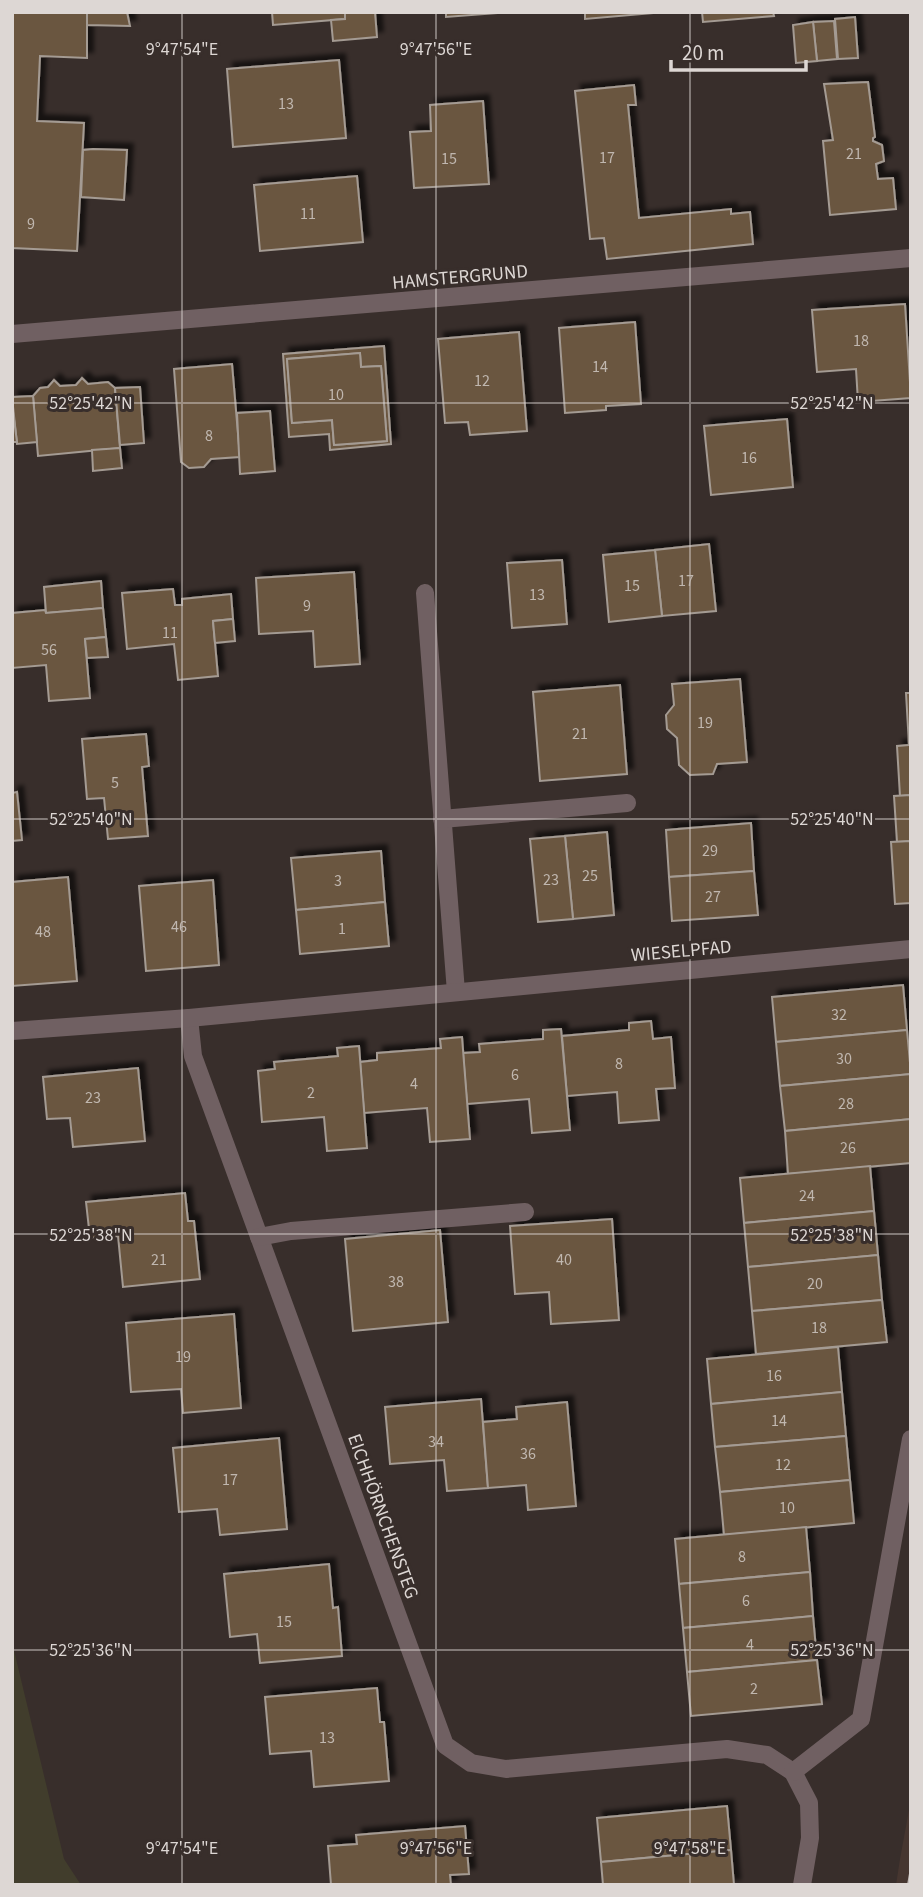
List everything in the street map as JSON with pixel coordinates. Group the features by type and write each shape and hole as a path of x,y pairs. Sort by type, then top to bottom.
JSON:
{"street":[{"name":"HAMSTERGRUND","path":"12,334 911,258"},
{"path":"425,593 456,992"},
{"path":"442,819 627,803"},
{"name":"WIESELPFAD","path":"188,1018 911,949"},
{"path":"12,1031 188,1018"},
{"name":"EICHHÖRNCHENSTEG","path":"188,1018 193,1056 445,1745 471,1763 506,1769 727,1749 767,1755 793,1772"},
{"path":"258,1237 291,1231 525,1212"},
{"path":"802,1885 810,1838 809,1802 793,1772 861,1719 911,1439"}],"shaded area":[{"path":"12,1642 64,1859 81,1885 12,1885"},
{"path":"911,1799 911,1885 896,1885 900,1859"}],"building":[{"path":"12,12 87,12 87,58 40,56 37,121 84,123 77,251 12,248"},
{"path":"87,12 127,12 130,26 87,25"},
{"path":"272,12 345,12 345,19 273,25"},
{"path":"345,12 375,12 377,37 333,41 331,20 345,19"},
{"path":"446,12 511,12 446,17"},
{"path":"585,12 665,12 585,19"},
{"path":"702,12 773,12 774,16 703,22"},
{"path":"855,17 858,58 838,59 835,19"},
{"path":"834,21 837,59 817,61 813,22"},
{"path":"813,22 817,61 796,63 793,25"},
{"path":"339,60 346,138 233,147 227,69"},
{"path":"868,82 875,137 873,141 882,145 884,161 876,164 878,179 893,178 896,209 830,215 823,141 833,140 824,84"},
{"path":"634,85 636,105 628,105 639,218 731,209 731,214 750,212 753,244 607,259 604,238 590,239 575,91"},
{"path":"483,101 489,184 414,188 410,132 431,131 430,105"},
{"path":"83,150 127,150 124,200 81,197"},
{"path":"357,176 363,242 260,251 254,185"},
{"path":"905,304 911,398 858,402 856,369 817,372 812,310"},
{"path":"635,322 641,404 606,406 606,410 565,413 559,328"},
{"path":"519,332 527,431 470,435 468,422 445,423 438,339"},
{"path":"384,346 391,444 330,450 329,434 289,437 283,354","holes":["360,353 361,367 381,366 387,441 334,445 332,420 292,423 287,359"]},
{"path":"360,353 361,367 381,366 387,441 334,445 332,420 292,423 287,359"},
{"path":"232,364 240,457 211,459 204,467 189,468 181,462 174,369"},
{"path":"82,378 88,384 108,382 115,388 120,448 38,456 33,396 40,388 48,387 54,380 60,386 76,385"},
{"path":"140,387 144,443 120,445 115,388"},
{"path":"33,396 37,442 17,444 12,397"},
{"path":"12,404 17,442 12,442"},
{"path":"270,411 275,471 240,474 237,413"},
{"path":"787,419 793,487 711,495 704,426"},
{"path":"120,448 122,468 93,471 92,450"},
{"path":"709,544 716,611 662,616 655,550"},
{"path":"655,550 662,616 609,622 603,555"},
{"path":"562,560 567,624 512,628 507,563"},
{"path":"354,572 360,664 315,667 313,631 259,634 256,578"},
{"path":"101,581 103,608 46,613 44,587"},
{"path":"173,589 175,605 182,605 182,599 231,594 233,619 213,621 218,676 178,680 174,644 127,649 122,593"},
{"path":"103,608 106,637 85,639 90,698 49,701 46,665 12,668 12,613"},
{"path":"233,619 235,641 215,643 213,621"},
{"path":"106,637 108,657 87,658 85,639"},
{"path":"740,679 747,762 717,764 713,774 690,775 679,765 677,738 667,729 666,715 674,705 672,684"},
{"path":"620,685 627,774 540,781 533,692"},
{"path":"906,693 911,693 911,745 909,745"},
{"path":"146,734 149,766 142,767 148,836 108,839 104,798 87,799 82,739"},
{"path":"911,745 911,795 900,796 897,746"},
{"path":"17,792 22,840 12,841 12,793"},
{"path":"911,795 911,841 897,842 894,796"},
{"path":"751,823 754,871 669,877 666,830"},
{"path":"607,832 614,915 573,919 565,836"},
{"path":"565,836 573,919 538,922 530,839"},
{"path":"911,841 911,903 895,904 891,842"},
{"path":"381,851 385,902 296,910 291,858"},
{"path":"754,871 758,915 672,921 669,877"},
{"path":"68,877 77,981 12,986 12,882"},
{"path":"213,880 219,965 146,971 139,886"},
{"path":"385,902 389,946 300,954 296,910"},
{"path":"903,985 907,1030 776,1042 772,997"},
{"path":"651,1021 653,1039 671,1037 675,1088 656,1089 659,1120 619,1123 617,1092 567,1096 562,1036 629,1030 629,1023"},
{"path":"561,1029 570,1130 532,1133 529,1099 467,1104 463,1053 480,1052 479,1044 543,1039 543,1030"},
{"path":"907,1030 911,1074 780,1086 776,1042"},
{"path":"462,1037 470,1139 430,1142 427,1108 364,1113 360,1062 377,1060 377,1053 441,1048 440,1039"},
{"path":"359,1046 367,1148 327,1151 324,1117 262,1122 258,1071 275,1069 274,1062 338,1056 337,1048"},
{"path":"138,1068 145,1141 73,1147 70,1118 47,1119 43,1077"},
{"path":"911,1074 911,1119 785,1131 780,1086"},
{"path":"911,1119 911,1163 788,1174 785,1131"},
{"path":"870,1166 874,1211 744,1223 740,1178"},
{"path":"185,1193 188,1221 194,1221 200,1279 123,1287 118,1236 90,1238 86,1202"},
{"path":"874,1211 878,1255 748,1267 744,1223"},
{"path":"612,1219 619,1320 551,1324 549,1292 515,1294 510,1226"},
{"path":"440,1230 448,1322 353,1331 345,1239"},
{"path":"878,1255 882,1300 752,1311 748,1267"},
{"path":"882,1300 887,1342 756,1354 752,1311"},
{"path":"234,1314 241,1408 183,1413 181,1389 131,1392 126,1323"},
{"path":"838,1347 842,1392 711,1404 707,1359"},
{"path":"842,1392 846,1436 715,1447 711,1404"},
{"path":"481,1399 488,1488 447,1491 444,1460 390,1464 385,1407"},
{"path":"567,1402 576,1506 528,1510 526,1485 488,1488 483,1422 517,1419 516,1407"},
{"path":"846,1436 850,1480 720,1492 715,1447"},
{"path":"279,1438 287,1529 220,1535 217,1509 179,1512 173,1448"},
{"path":"850,1480 854,1523 724,1535 720,1492"},
{"path":"806,1527 810,1572 679,1584 675,1539"},
{"path":"329,1564 333,1608 338,1607 342,1656 260,1663 257,1634 230,1637 224,1574"},
{"path":"810,1572 813,1616 683,1628 679,1584"},
{"path":"813,1616 817,1660 687,1672 683,1628"},
{"path":"817,1660 822,1704 691,1716 687,1672"},
{"path":"377,1688 380,1722 384,1722 389,1781 314,1787 311,1751 270,1754 265,1697"},
{"path":"727,1806 731,1850 601,1862 597,1818"},
{"path":"465,1826 469,1874 450,1875 451,1885 331,1885 328,1846 357,1844 356,1835"},
{"path":"731,1850 734,1885 603,1885 601,1862"}],"tram line":[{"path":"908,1885 911,1868"}]}
